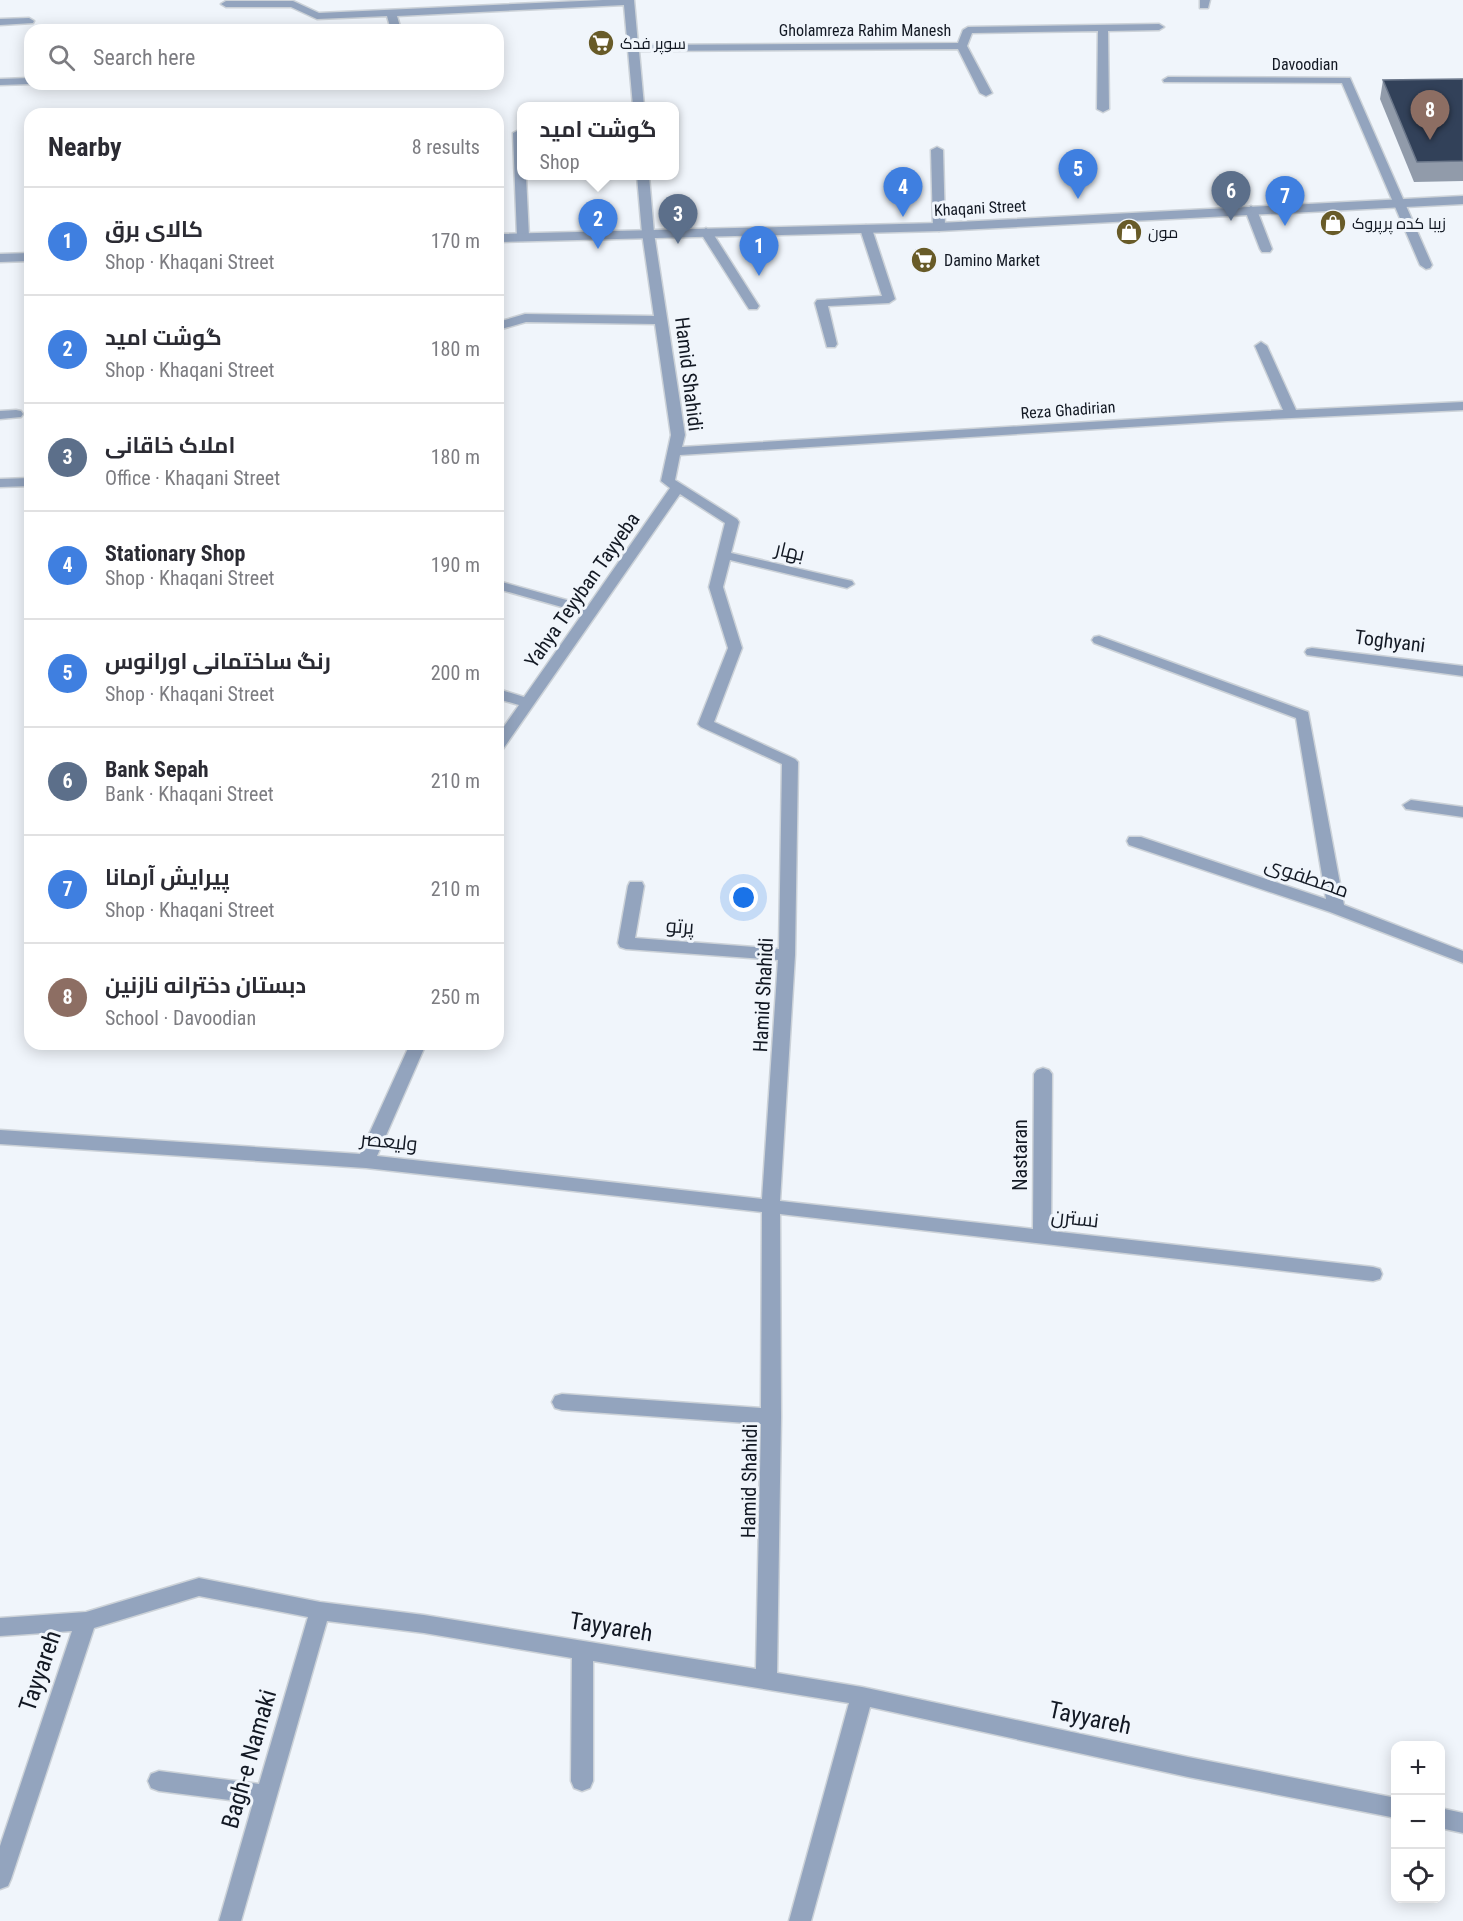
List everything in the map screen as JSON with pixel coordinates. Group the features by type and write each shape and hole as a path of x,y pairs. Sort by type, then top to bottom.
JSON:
{"street":[{"path":"226,4 293,4 317,16 629,1 638,102"},
{"path":"391,13 394,24"},
{"path":"314,24 317,16"},
{"path":"0,22 29,21"},
{"name":"Gholamreza Rahim Manesh","path":"632,48 962,46 968,30 1159,27"},
{"path":"1103,28 1103,109"},
{"path":"962,46 986,93"},
{"name":"Davoodian","path":"1168,80 1346,80 1396,202"},
{"path":"0,82 24,81"},
{"path":"937,150 939,227"},
{"path":"521,180 523,237"},
{"name":"Hamid Shahidi","path":"643,180 648,233 678,435 668,481 732,522 716,587 735,648 706,724 790,762 787,955 771,1206 771,1417 766,1680"},
{"name":"Khaqani Street","path":"504,238 939,227 1463,200"},
{"path":"1396,202 1426,266"},
{"path":"1251,210 1266,249"},
{"path":"831,344 821,303 889,299 866,229"},
{"path":"706,232 753,306"},
{"path":"0,258 24,257"},
{"path":"504,324 525,318 661,320"},
{"path":"1261,346 1291,414"},
{"name":"Reza Ghadirian","path":"675,451 1291,414 1463,406"},
{"path":"0,415 16,414"},
{"path":"0,483 24,482"},
{"name":"Yahya Teyyban Tayyeba","path":"504,737 678,487"},
{"name":"بهار","path":"724,555 847,584"},
{"path":"504,587 591,611"},
{"path":"1099,640 1303,715 1336,908"},
{"name":"Toghyani","path":"1312,652 1463,671"},
{"path":"504,696 528,703"},
{"path":"1411,805 1463,812"},
{"name":"مصطفوی","path":"1135,841 1336,908 1463,957"},
{"name":"پرتو","path":"636,886 626,943 787,955"},
{"path":"366,1161 416,1050"},
{"name":"Nastaran","path":"1042,1237 1043,1074"},
{"name":"ولیعصر","path":"0,1137 366,1161 771,1206"},
{"name":"نسترن","path":"771,1206 1373,1274"},
{"path":"562,1402 771,1417"},
{"name":"Tayyareh","path":"0,1879 86,1621 199,1587 320,1611 424,1624 862,1696 1188,1767 1391,1807"},
{"name":"Bagh-e Namaki","path":"230,1921 320,1611"},
{"path":"0,1628 86,1621"},
{"path":"582,1781 584,1650"},
{"path":"800,1921 862,1696"},
{"path":"159,1781 267,1795"},
{"path":"1445,1819 1463,1822"}],"building":[{"path":"1463,79 1463,161 1417,162 1383,80"}],"place":[{"name":"سوپر فدک","path":"601,43"},
{"name":"دبستان دخترانه نازنین","path":"1430,140"},
{"name":"رنگ ساختمانی اورانوس","path":"1078,199"},
{"name":"Stationary Shop","path":"903,217"},
{"name":"Bank Sepah","path":"1231,221"},
{"name":"زیبا کده پرپروک","path":"1333,223"},
{"name":"پیرایش آرمانا","path":"1285,226"},
{"name":"مون","path":"1129,232"},
{"name":"املاک خاقانی","path":"678,244"},
{"name":"گوشت امید","path":"598,249"},
{"name":"Damino Market","path":"924,260"},
{"name":"کالای برق","path":"759,276"}]}
